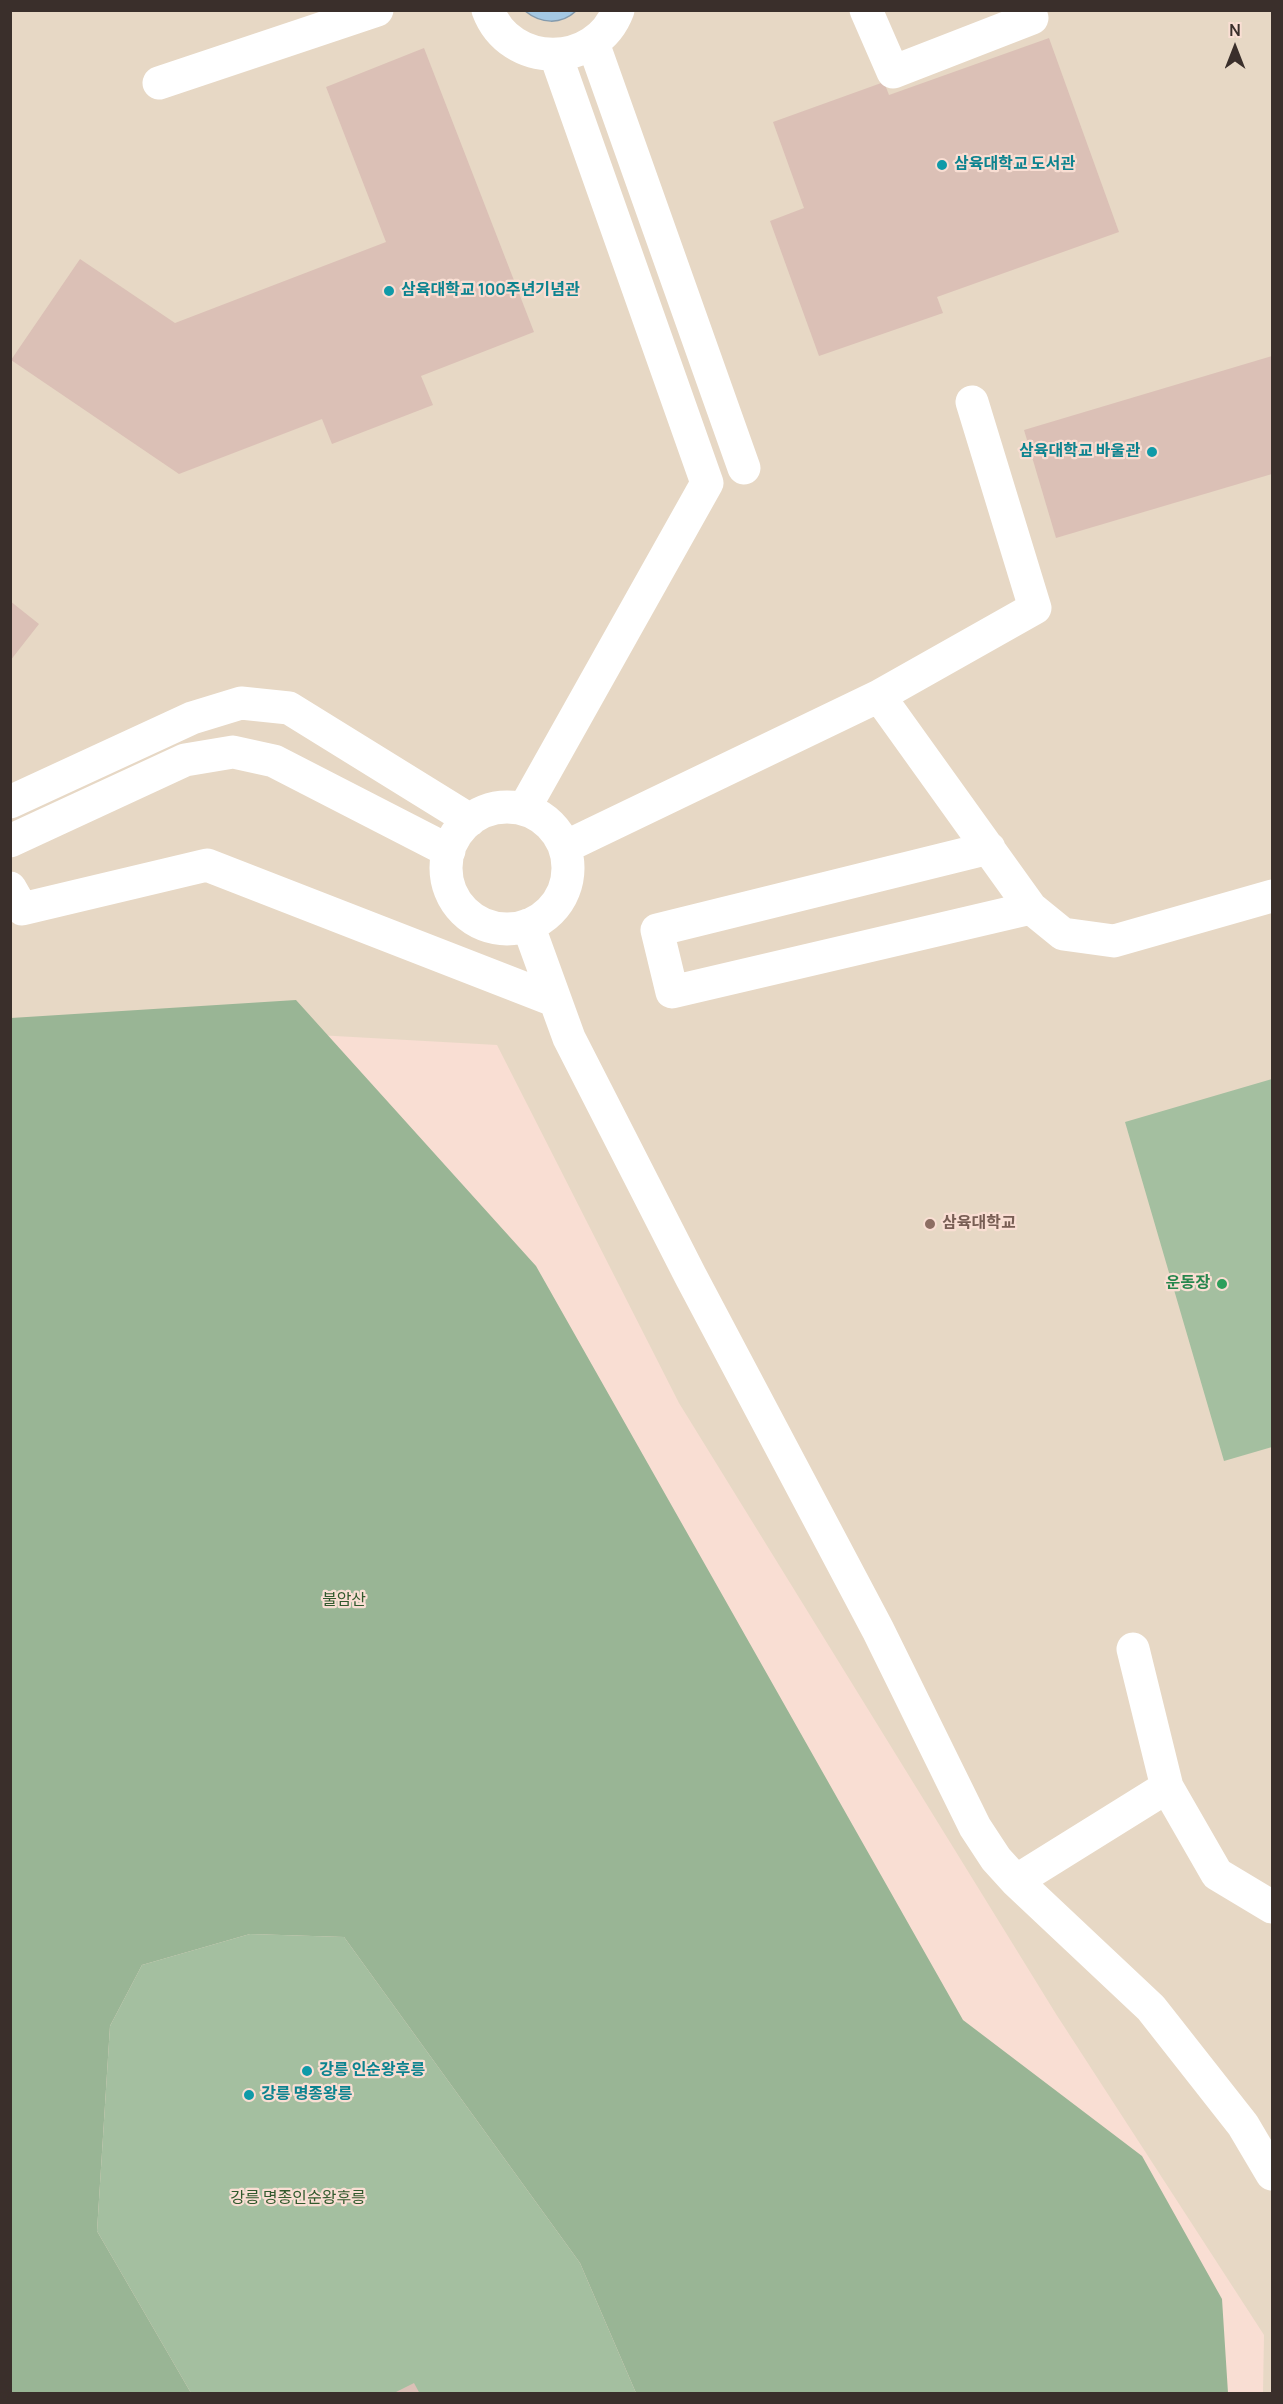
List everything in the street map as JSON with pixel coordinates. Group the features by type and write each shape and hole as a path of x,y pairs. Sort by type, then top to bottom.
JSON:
{"street":[{"path":"159,83 377,10"},
{"path":"488,10 502,34 518,46 536,54 556,56 575,52 593,44 607,30 618,10"},
{"path":"866,10 894,72 1032,18 1029,10"},
{"path":"593,44 744,468"},
{"path":"524,809 707,483 556,56"},
{"path":"565,847 879,696 1035,608 972,402"},
{"path":"879,696 1031,908 1063,934 1114,941 1272,896"},
{"path":"10,802 192,718 241,703 289,708 470,820"},
{"path":"10,841 185,760 233,752 274,761 449,851"},
{"path":"496,809 524,809 542,818 556,830 565,847 568,866 562,893 545,916 528,926 510,929 490,927 473,919 459,906 448,879 449,851 457,834 470,820 496,809"},
{"path":"989,848 657,930 672,992 1031,908"},
{"path":"10,888 22,909 207,865 554,1000"},
{"path":"528,926 574,1048 878,1630 975,1827 996,1859 1016,1881 1151,2008 1243,2125 1272,2174"},
{"path":"1132,1649 1167,1787 1217,1874 1272,1907"},
{"path":"1016,1881 1167,1787"}],"shaded area":[{"name":"삼육대학교","path":"10,11 1272,11 1272,2393 1263,2393 1264,2335 1056,2014 679,1403 497,1045 11,1018"}],"green space":[{"name":"불암산","path":"296,1000 536,1266 963,2020 1142,2156 1222,2299 1228,2393 636,2393 580,2263 344,1937 250,1934 142,1965 110,2026 97,2231 191,2393 11,2393 11,1018"},
{"name":"운동장","path":"1272,1079 1272,1447 1224,1461 1125,1122"},
{"name":"강릉 명종인순왕후릉","path":"250,1934 344,1937 580,2263 636,2393 191,2393 97,2231 110,2026 142,1965"}],"water":[{"path":"525,11 576,11 564,19 551,21 538,18"}],"building":[{"name":"삼육대학교 도서관","path":"1049,38 1119,232 937,297 943,313 819,356 770,221 804,208 773,122 884,82 889,95"},
{"name":"삼육대학교 100주년기념관","path":"424,48 534,332 421,376 433,405 332,444 322,419 179,474 11,360 80,259 175,323 386,242 326,87"},
{"name":"삼육대학교 바울관","path":"1272,356 1272,474 1056,538 1024,430"},
{"path":"10,601 39,624 10,661"},
{"path":"414,2383 420,2394 392,2394"}],"place":[{"name":"삼육대학교 도서관","path":"942,165"},
{"name":"삼육대학교 100주년기념관","path":"389,291"},
{"name":"삼육대학교 바울관","path":"1152,452"},
{"name":"삼육대학교","path":"930,1224"},
{"name":"운동장","path":"1222,1284"},
{"name":"강릉 인순왕후릉","path":"307,2071"},
{"name":"강릉 명종왕릉","path":"249,2095"}]}
